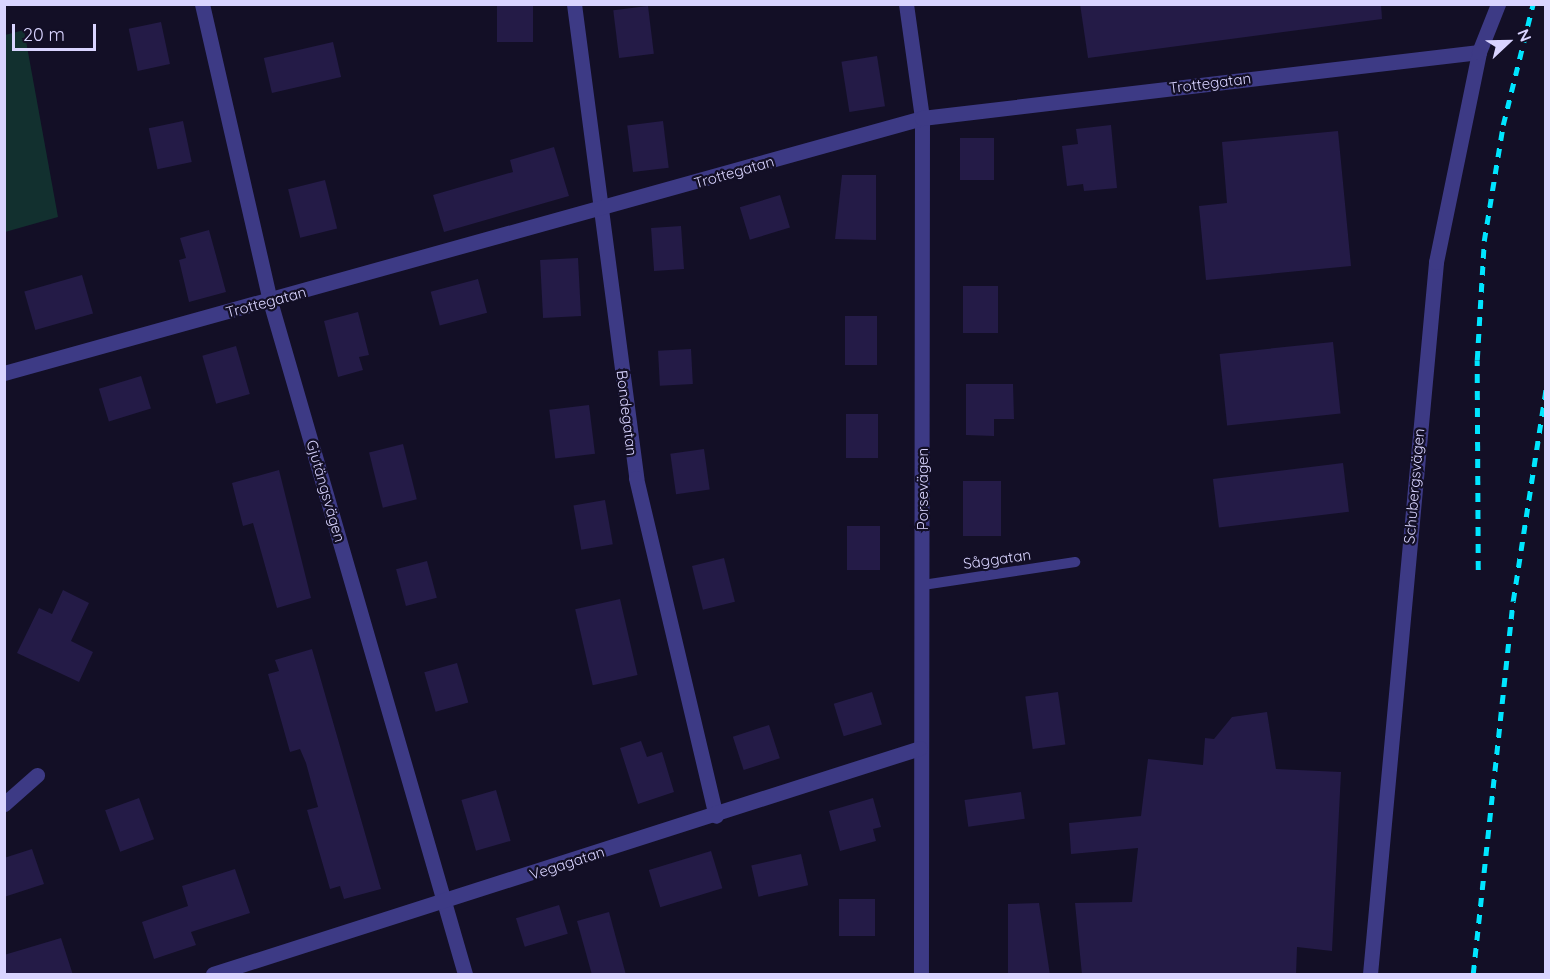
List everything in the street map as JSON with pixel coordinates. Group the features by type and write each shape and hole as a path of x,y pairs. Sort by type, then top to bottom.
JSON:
{"street":[{"name":"Gjutängsvägen","path":"202,4 270,301 446,901 465,975"},
{"name":"Bondegatan","path":"574,4 603,209 636,478 716,816"},
{"name":"Porsevägen","path":"906,4 922,118 921,975"},
{"name":"Schubergsvägen","path":"1370,975 1436,262 1479,52 1498,4"},
{"name":"Trottegatan","path":"4,373 603,209 922,118 1479,52"},
{"name":"Vegagatan","path":"213,975 716,816 920,748"},
{"path":"4,804 37,776"}],"lane":[{"name":"Såggatan","path":"923,585 1075,562"}],"green space":[{"path":"24,30 58,217 5,232 5,35"}],"building":[{"path":"497,4 533,4 533,42 497,42"},
{"path":"1080,4 1381,4 1382,19 1088,58"},
{"path":"648,6 654,54 619,58 613,10"},
{"path":"161,22 170,64 138,71 129,29"},
{"path":"333,42 341,77 272,93 264,58"},
{"path":"877,56 885,106 849,112 841,62"},
{"path":"183,121 192,162 157,169 149,128"},
{"path":"663,121 669,168 633,172 627,125"},
{"path":"1111,125 1117,188 1084,191 1083,184 1067,186 1062,146 1078,144 1076,129"},
{"path":"1338,131 1351,266 1206,280 1199,206 1227,203 1222,142"},
{"path":"960,138 994,138 994,180 960,180"},
{"path":"554,147 569,196 444,232 433,195 513,172 510,160"},
{"path":"842,175 876,175 876,240 835,239"},
{"path":"325,180 337,229 300,238 288,189"},
{"path":"780,195 790,228 750,240 740,207"},
{"path":"681,226 684,269 654,271 651,228"},
{"path":"209,230 226,292 189,302 179,260 186,258 180,238"},
{"path":"578,258 581,316 543,318 540,260"},
{"path":"82,275 93,313 35,330 24,292"},
{"path":"478,279 487,313 440,325 431,292"},
{"path":"963,286 998,286 998,333 963,333"},
{"path":"358,312 369,355 359,357 363,370 338,377 324,321"},
{"path":"845,316 877,316 877,365 845,365"},
{"path":"1333,342 1341,414 1227,426 1220,354"},
{"path":"236,346 250,394 216,404 202,356"},
{"path":"691,349 693,384 660,386 658,351"},
{"path":"141,376 151,409 109,421 99,389"},
{"path":"966,384 1013,384 1014,419 994,419 994,436 966,435"},
{"path":"589,405 595,454 555,459 549,410"},
{"path":"846,414 878,414 878,458 846,458"},
{"path":"403,444 417,499 383,508 369,452"},
{"path":"704,449 710,490 676,494 670,454"},
{"path":"1343,463 1349,512 1219,528 1213,479"},
{"path":"279,470 311,598 277,608 253,523 243,526 232,483"},
{"path":"963,481 1001,481 1001,536 963,536"},
{"path":"605,500 613,544 581,550 573,506"},
{"path":"847,526 880,526 880,570 847,570"},
{"path":"724,558 735,602 703,610 692,566"},
{"path":"427,561 437,598 406,606 396,569"},
{"path":"63,590 89,603 71,641 93,652 79,682 17,653 39,608 52,614"},
{"path":"620,599 638,675 593,685 575,609"},
{"path":"312,649 381,889 344,899 340,886 330,889 307,810 318,807 306,763 300,749 290,752 268,674 279,671 275,660"},
{"path":"457,663 468,702 436,712 424,672"},
{"path":"872,692 882,725 844,736 834,704"},
{"path":"1058,692 1065,744 1033,749 1025,697"},
{"path":"1267,712 1276,769 1341,772 1332,951 1297,947 1296,975 1082,975 1075,903 1132,902 1138,848 1071,854 1069,823 1141,816 1148,759 1203,765 1205,738 1214,739 1232,717"},
{"path":"769,725 780,758 744,770 733,737"},
{"path":"641,741 647,757 662,752 674,792 638,804 620,748"},
{"path":"496,790 511,841 476,851 461,800"},
{"path":"1021,792 1025,819 968,827 965,800"},
{"path":"139,798 154,839 120,852 105,810"},
{"path":"873,798 881,827 873,829 876,841 840,851 829,811"},
{"path":"32,849 44,884 4,897 4,858"},
{"path":"711,851 722,888 660,907 649,870"},
{"path":"801,854 808,885 759,897 751,865"},
{"path":"235,869 250,913 191,932 196,945 154,959 142,922 188,906 182,886"},
{"path":"839,899 875,899 875,936 839,936"},
{"path":"1039,903 1050,975 1008,975 1008,904"},
{"path":"559,905 568,934 525,947 516,918"},
{"path":"609,912 626,975 592,975 577,921"},
{"path":"61,938 73,975 4,975 4,955"}],"railway":[{"path":"1478,570 1477,360 1484,241 1503,125 1533,4"},
{"path":"1473,974 1513,601 1546,388"}]}
